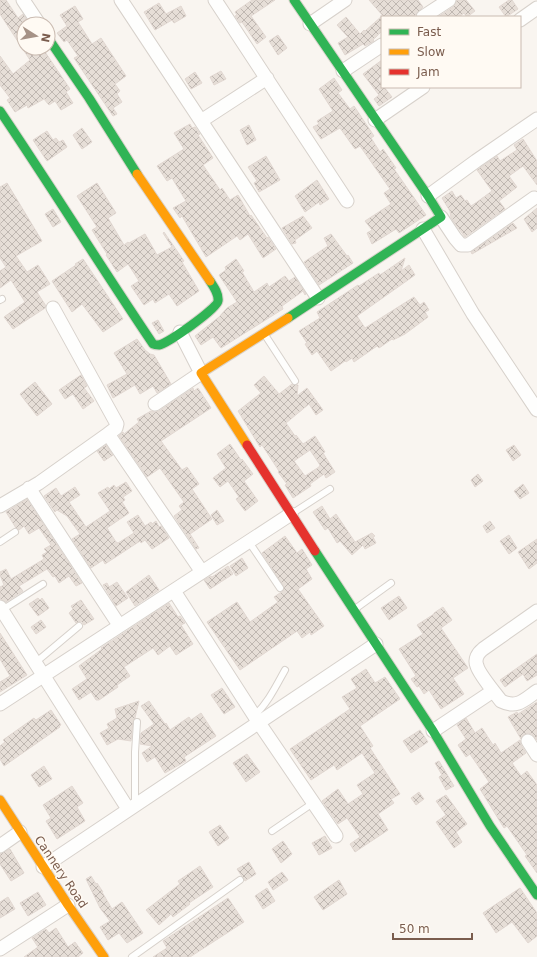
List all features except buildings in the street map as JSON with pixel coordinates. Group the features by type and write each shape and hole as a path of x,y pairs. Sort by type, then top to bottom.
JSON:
{"street":[{"path":"22,0 33,16"},
{"path":"121,0 318,298"},
{"path":"215,0 347,201"},
{"path":"294,0 461,245 468,245 534,198"},
{"path":"310,24 345,0"},
{"path":"425,16 449,0"},
{"path":"521,19 537,8"},
{"path":"343,71 381,46"},
{"path":"0,111 151,342 155,345 161,345 217,306 219,297 215,288 124,155 56,50"},
{"path":"201,122 267,78"},
{"path":"375,120 422,88"},
{"path":"428,196 537,119"},
{"path":"155,404 441,217"},
{"path":"423,229 473,314 537,410"},
{"path":"0,506 108,434 116,428 118,424 53,308"},
{"path":"180,332 201,373 432,731 490,826 537,895"},
{"path":"108,434 202,572"},
{"path":"29,488 119,625"},
{"path":"0,704 291,514"},
{"path":"174,591 257,719 336,836"},
{"path":"1,609 43,676 132,806"},
{"path":"537,611 479,653 476,658 476,666 501,701 512,705 519,704 537,691"},
{"path":"43,866 257,719 376,644"},
{"path":"432,731 494,690"},
{"path":"528,741 537,755"},
{"name":"Cannery Road","path":"0,800 68,905 104,957"},
{"path":"0,846 20,832"},
{"path":"0,949 68,905"}],"lane":[{"path":"265,333 295,381"},
{"path":"291,514 330,488"},
{"path":"0,542 15,532"},
{"path":"249,542 280,588"},
{"path":"354,610 391,583"},
{"path":"1,609 43,584"},
{"path":"35,663 79,626"},
{"path":"257,719 285,670"},
{"path":"132,806 137,722"},
{"path":"272,831 313,803"},
{"path":"132,957 240,880"}],"traffic: fast":[{"path":"288,318 441,217 294,0"},
{"path":"56,50 89,98 137,174"},
{"path":"0,111 153,344 159,345 164,343 192,325 216,305 218,296 210,281"},
{"path":"315,551 433,731 490,826 537,895"}],"traffic: slow":[{"path":"137,174 210,281"},
{"path":"247,445 201,373 288,318"},
{"path":"0,800 68,905 104,957"}],"traffic: jam":[{"path":"247,445 315,551"}]}
